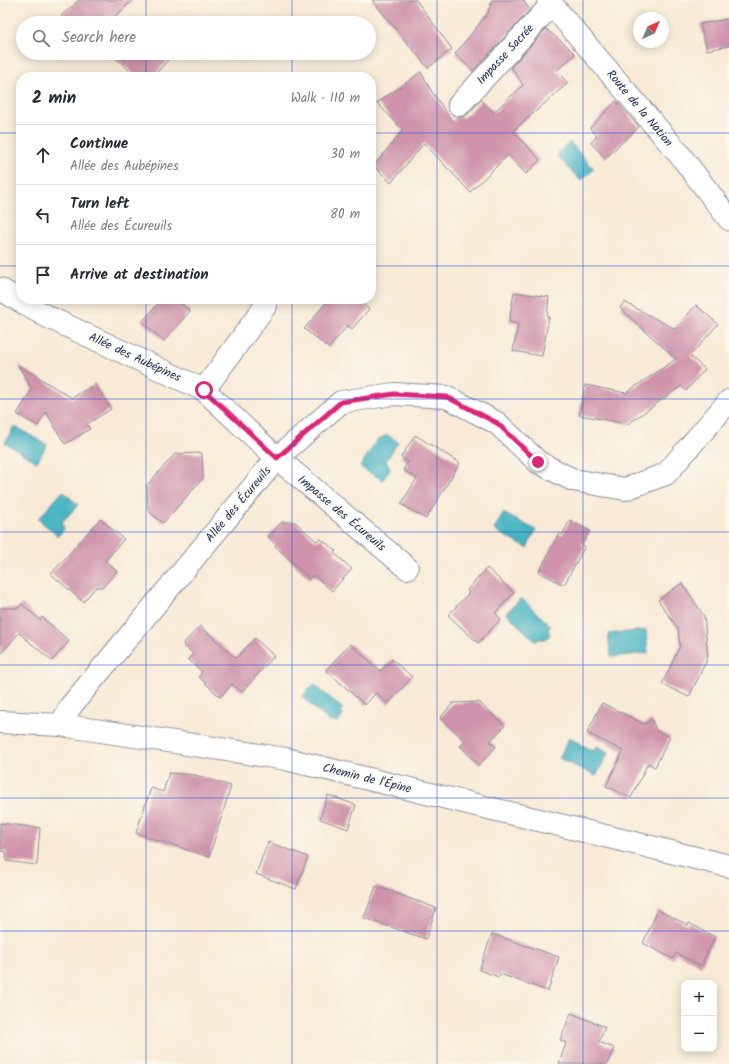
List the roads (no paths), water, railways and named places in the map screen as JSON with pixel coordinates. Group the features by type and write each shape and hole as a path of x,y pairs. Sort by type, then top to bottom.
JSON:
{"street":[{"name":"Impasse Sacrée","path":"459,105 550,2"},
{"name":"Route de la Nation","path":"550,2 680,155 729,219"},
{"name":"Allée des Aubépines","path":"0,289 16,298"},
{"name":"Allée des Aubépines","path":"25,304 44,315 204,390 277,458"},
{"path":"204,390 266,305"},
{"name":"Allée des Écureuils","path":"61,724 70,707 277,458 341,402 394,394 447,397 497,423 538,462 573,480 625,489 666,474 729,401"},
{"name":"Impasse des Écureuils","path":"277,458 407,568"},
{"name":"Chemin de l'Épine","path":"0,722 61,724 286,759 729,866"}],"water":[{"path":"570,142 594,169 581,181 556,155"},
{"path":"14,426 47,445 37,462 5,443"},
{"path":"387,435 398,442 386,461 390,468 383,480 360,467 377,440"},
{"path":"63,491 78,505 62,522 64,529 58,536 38,519"},
{"path":"503,513 536,530 527,548 494,530"},
{"path":"521,598 551,626 548,629 550,634 546,639 539,639 536,642 506,613"},
{"path":"646,630 648,653 611,657 608,634"},
{"path":"314,684 343,709 341,711 341,720 331,723 302,697"},
{"path":"569,738 594,751 597,746 609,752 596,776 559,758"}]}
